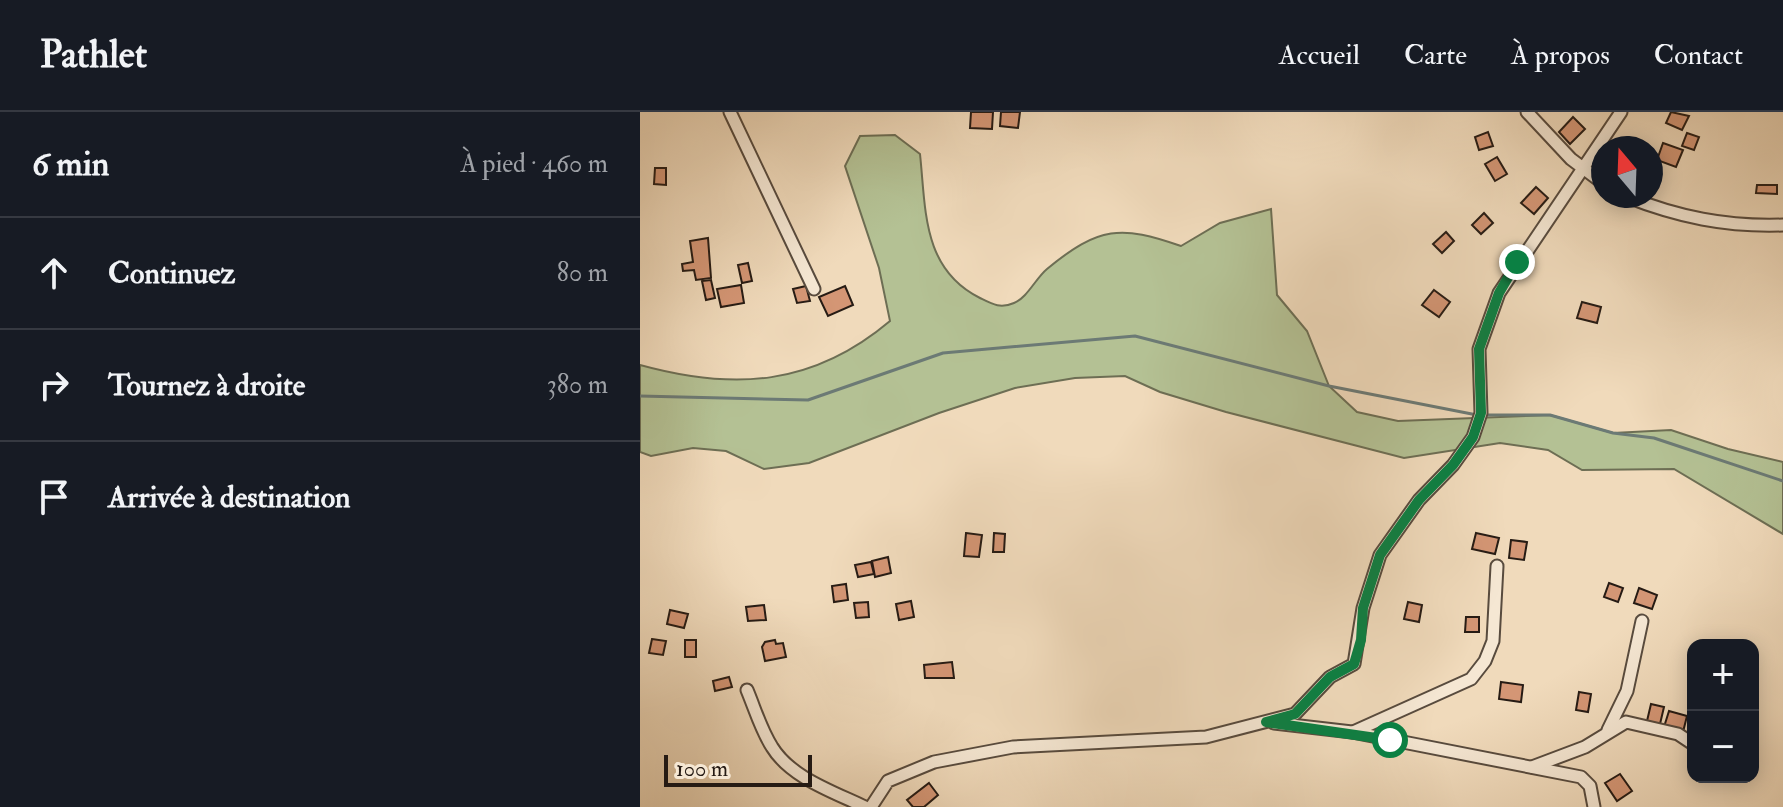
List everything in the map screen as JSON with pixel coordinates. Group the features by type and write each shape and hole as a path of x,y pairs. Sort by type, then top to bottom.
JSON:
{"street":[{"path":"730,112 814,289"},
{"path":"1527,112 1591,175"},
{"path":"747,690 772,747 782,761 814,783 868,807 888,781 934,762 1013,747 1206,737 1295,714 1330,677 1354,664 1361,640 1363,608 1380,555 1419,500 1453,465 1473,437 1481,413 1479,349 1499,293 1517,262 1584,170 1621,112"},
{"path":"1654,208 1716,224 1783,225"},
{"path":"1352,732 1471,679 1485,661 1493,641 1497,566"},
{"path":"1608,731 1627,691 1642,621"},
{"path":"1266,722 1352,732 1581,777 1590,786 1594,807"},
{"path":"1528,769 1585,747 1626,722 1678,734 1687,740"}],"green space":[{"path":"895,135 920,154 926,217 937,254 961,286 988,302 1004,306 1019,300 1047,269 1096,237 1126,233 1181,246 1220,223 1271,209 1277,295 1307,331 1329,386 1357,412 1398,421 1550,415 1613,433 1671,430 1728,449 1783,462 1783,534 1674,469 1582,470 1548,450 1500,443 1404,458 1226,412 1160,392 1125,376 1075,378 1015,388 939,413 809,463 764,469 726,451 693,448 651,456 640,452 640,365 708,378 740,380 771,377 832,359 861,343 890,321 879,268 845,166 860,136"}],"building":[{"path":"971,112 993,112 992,129 970,128"},
{"path":"1001,112 1020,112 1018,128 1000,126"},
{"path":"1671,112 1689,116 1682,130 1666,123"},
{"path":"1573,117 1585,129 1570,144 1559,132"},
{"path":"1488,132 1493,146 1479,150 1475,137"},
{"path":"1687,133 1699,137 1694,150 1682,146"},
{"path":"1663,143 1683,150 1676,167 1663,162"},
{"path":"1497,157 1507,174 1495,181 1485,164"},
{"path":"655,168 666,168 666,185 654,184"},
{"path":"1757,185 1777,185 1777,194 1756,193"},
{"path":"1536,187 1548,198 1534,214 1521,203"},
{"path":"1484,213 1493,223 1481,234 1472,225"},
{"path":"1446,232 1454,241 1442,253 1433,244"},
{"path":"708,238 711,278 696,280 694,270 683,271 682,264 693,262 690,241"},
{"path":"748,263 752,281 742,283 738,265"},
{"path":"711,280 715,298 706,300 702,281"},
{"path":"741,285 744,303 721,307 717,289"},
{"path":"806,286 810,301 797,303 793,289"},
{"path":"845,286 853,305 828,316 819,297"},
{"path":"1434,290 1450,302 1439,317 1422,305"},
{"path":"1582,302 1601,307 1597,323 1577,318"},
{"path":"966,533 982,535 979,557 964,556"},
{"path":"994,533 1005,534 1004,552 993,552"},
{"path":"1476,533 1499,538 1495,554 1472,549"},
{"path":"1511,540 1527,542 1524,560 1509,558"},
{"path":"888,557 891,573 875,577 872,561"},
{"path":"871,562 874,574 858,577 855,565"},
{"path":"1609,583 1623,588 1618,602 1604,597"},
{"path":"846,584 848,600 834,602 832,586"},
{"path":"1639,588 1657,595 1652,609 1634,603"},
{"path":"911,601 914,617 899,620 896,604"},
{"path":"868,602 869,617 856,618 854,603"},
{"path":"1408,602 1422,605 1419,622 1404,619"},
{"path":"764,605 766,620 748,621 746,607"},
{"path":"670,610 688,614 684,628 667,624"},
{"path":"1466,617 1479,617 1479,632 1465,632"},
{"path":"652,639 666,641 663,655 649,653"},
{"path":"685,640 696,640 696,657 685,657"},
{"path":"775,640 776,644 783,643 786,657 765,661 762,647 765,642"},
{"path":"952,662 954,678 925,678 924,665"},
{"path":"729,677 732,687 715,691 713,681"},
{"path":"1501,682 1523,685 1521,702 1499,699"},
{"path":"1579,692 1591,694 1588,712 1576,710"},
{"path":"1651,704 1664,707 1660,724 1647,721"},
{"path":"1669,711 1687,716 1683,732 1664,727"},
{"path":"1620,774 1632,791 1617,801 1605,783"},
{"path":"929,783 938,795 924,807 913,807 907,800"}],"waterway":[{"path":"640,396 808,400 943,353 1135,336 1329,386 1477,415 1550,415 1613,433 1654,438 1783,481"}],"route":[{"path":"1390,740 1352,732 1266,722 1295,714 1304,708 1319,686 1354,664 1361,640 1363,608 1380,555 1419,500 1453,465 1473,437 1481,413 1479,349 1483,331 1499,293 1517,262"}]}
